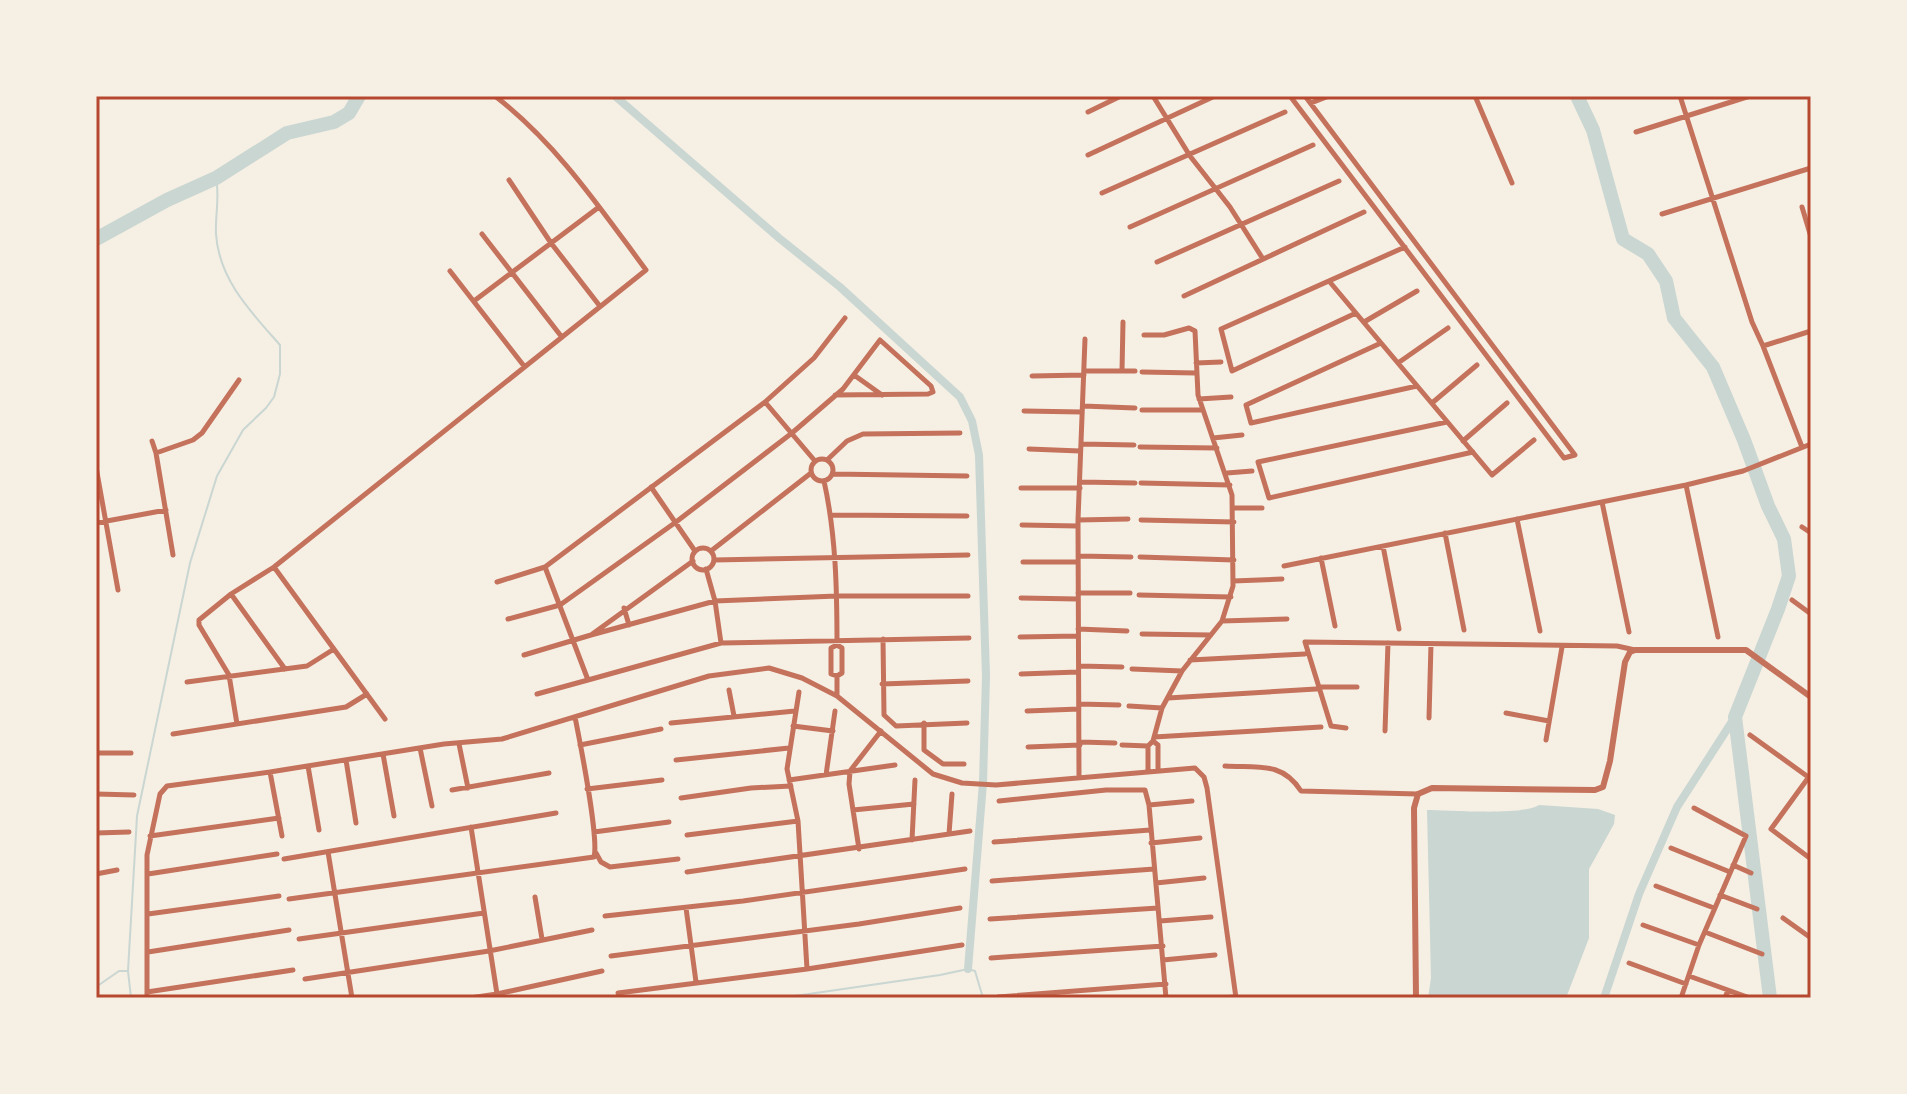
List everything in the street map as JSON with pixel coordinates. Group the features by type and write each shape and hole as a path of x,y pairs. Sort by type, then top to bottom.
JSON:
{"street":[{"path":"237,724 229,675 199,625 203,615 274,567 646,270 553,148 495,96"},
{"path":"1088,112 1121,96"},
{"path":"1153,96 1189,154 1263,259"},
{"path":"1088,155 1215,96"},
{"path":"1290,96 1564,458 1575,455 1305,96"},
{"path":"1311,103 1329,96"},
{"path":"1475,96 1512,183"},
{"path":"1680,96 1752,322 1802,447"},
{"path":"1636,132 1750,96"},
{"path":"1102,193 1285,112"},
{"path":"1130,227 1313,145"},
{"path":"1662,214 1811,168"},
{"path":"509,180 551,243 599,305"},
{"path":"1157,262 1339,181"},
{"path":"474,301 599,207"},
{"path":"1802,207 1811,237"},
{"path":"1184,296 1364,212"},
{"path":"482,234 561,336"},
{"path":"1356,313 1232,371 1221,329 1405,247"},
{"path":"450,271 524,366"},
{"path":"1329,281 1492,475 1534,440"},
{"path":"1364,322 1417,291"},
{"path":"497,582 545,567 765,402 814,358 845,318"},
{"path":"1122,371 1123,322"},
{"path":"1144,335 1164,335 1192,328 1196,338 1199,399 1227,473 1234,508 1231,597 1222,621 1189,660 1162,708 1152,741 1148,771"},
{"path":"1398,363 1448,328"},
{"path":"1763,346 1811,331"},
{"path":"1079,777 1078,523 1085,339"},
{"path":"508,619 560,605 676,522 792,433 835,395 880,340 931,386 933,392 835,395"},
{"path":"1381,343 1246,405 1251,423 1417,386"},
{"path":"1196,363 1221,362"},
{"path":"1432,403 1477,365"},
{"path":"1032,376 1122,371 1196,373"},
{"path":"854,375 882,395"},
{"path":"156,453 193,440 202,433 239,380"},
{"path":"1199,399 1231,397"},
{"path":"765,402 815,461"},
{"path":"1463,441 1507,403"},
{"path":"1024,411 1202,410"},
{"path":"1447,422 1258,462 1269,498 1473,452"},
{"path":"960,433 863,434 847,441 827,460 815,461 811,473 817,480 824,481 832,474 967,476"},
{"path":"1213,438 1242,435"},
{"path":"152,441 173,555"},
{"path":"1284,566 1686,485 1743,471 1811,444"},
{"path":"1029,449 1137,446 1217,448"},
{"path":"827,460 832,474"},
{"path":"96,467 118,590"},
{"path":"1227,473 1252,471"},
{"path":"711,551 811,473"},
{"path":"824,481 832,515 837,643 842,648 842,673 837,676"},
{"path":"1021,488 1138,483 1230,485"},
{"path":"1686,485 1718,637"},
{"path":"591,635 624,608 693,561 695,551 651,487"},
{"path":"1602,502 1629,632"},
{"path":"1234,508 1262,508"},
{"path":"96,523 166,510"},
{"path":"832,515 967,516"},
{"path":"1022,525 1128,519"},
{"path":"1517,519 1540,631"},
{"path":"1141,520 1234,522"},
{"path":"1802,527 1811,533"},
{"path":"1445,533 1464,630"},
{"path":"1383,546 1399,629"},
{"path":"693,561 699,568 706,569 714,560 711,551 704,548 695,551"},
{"path":"714,560 968,555"},
{"path":"1023,562 1131,557"},
{"path":"1140,557 1234,560"},
{"path":"1321,558 1335,626"},
{"path":"274,567 385,719"},
{"path":"545,567 588,680"},
{"path":"706,569 715,601 721,643"},
{"path":"1233,581 1282,579"},
{"path":"1021,598 1130,593"},
{"path":"231,594 285,669"},
{"path":"1139,595 1231,597"},
{"path":"524,655 715,601 837,596 968,596"},
{"path":"1792,600 1811,614"},
{"path":"624,608 629,625"},
{"path":"1222,621 1287,619"},
{"path":"1020,637 1127,631"},
{"path":"1142,634 1211,635"},
{"path":"537,694 721,643 969,638"},
{"path":"883,639 884,715 896,726 967,723"},
{"path":"1346,728 1331,726 1305,642 1749,651 1811,697"},
{"path":"837,643 831,648 831,674 837,676"},
{"path":"1385,731 1388,643"},
{"path":"1429,718 1431,644"},
{"path":"1546,740 1562,647"},
{"path":"187,682 312,664 334,649"},
{"path":"1225,766 1282,771 1291,776 1301,791 1418,794 1432,788 1595,790 1603,787 1625,662 1630,652 1635,650"},
{"path":"1189,660 1305,654"},
{"path":"1021,674 1122,667"},
{"path":"293,970 147,995 150,836 160,794 167,786 420,748 502,739 695,680 769,668 787,672 837,696 901,750 944,779 996,785 1195,768 1204,777 1236,998 1219,998"},
{"path":"1132,669 1182,671"},
{"path":"837,676 837,696"},
{"path":"882,684 968,681"},
{"path":"1168,698 1357,687"},
{"path":"729,690 734,716"},
{"path":"799,692 789,748 790,783 798,821 800,894 807,969"},
{"path":"173,734 346,707 367,694"},
{"path":"1027,711 1119,705"},
{"path":"1129,706 1162,708"},
{"path":"671,723 795,711"},
{"path":"826,775 835,711"},
{"path":"1506,713 1549,721"},
{"path":"575,717 596,853 601,862 610,867 678,859"},
{"path":"924,723 924,750 943,764 964,764"},
{"path":"793,726 833,731"},
{"path":"1028,747 1119,744 1321,727"},
{"path":"580,745 661,729"},
{"path":"859,849 850,771 881,731"},
{"path":"1750,735 1810,777 1771,829 1811,859"},
{"path":"1152,741 1158,745 1158,770"},
{"path":"459,744 468,788"},
{"path":"420,748 432,806"},
{"path":"676,760 789,748"},
{"path":"96,753 131,753"},
{"path":"383,754 394,816"},
{"path":"346,760 356,823"},
{"path":"681,798 895,765"},
{"path":"308,766 319,830"},
{"path":"270,772 282,836"},
{"path":"452,790 549,773"},
{"path":"587,789 662,780"},
{"path":"912,840 915,780"},
{"path":"999,801 1145,790 1149,805 1166,998"},
{"path":"96,794 134,795"},
{"path":"949,834 952,794"},
{"path":"1416,998 1414,808 1418,794"},
{"path":"1149,805 1192,801"},
{"path":"853,810 914,804"},
{"path":"1681,998 1699,945 1746,836 1694,808"},
{"path":"284,859 556,813"},
{"path":"150,836 279,818"},
{"path":"687,835 798,821"},
{"path":"594,832 669,822"},
{"path":"471,827 497,996"},
{"path":"994,842 1150,830"},
{"path":"687,872 970,831"},
{"path":"96,833 129,832"},
{"path":"1151,843 1200,838"},
{"path":"1671,848 1730,872"},
{"path":"328,852 352,998"},
{"path":"289,899 594,857 596,853"},
{"path":"148,874 277,854"},
{"path":"1733,865 1751,873"},
{"path":"605,916 800,894 965,869"},
{"path":"992,881 1154,869"},
{"path":"96,874 117,870"},
{"path":"1156,883 1204,878"},
{"path":"1656,886 1714,908"},
{"path":"1720,895 1757,909"},
{"path":"148,914 279,896"},
{"path":"535,897 542,939"},
{"path":"686,908 696,982"},
{"path":"611,956 960,908"},
{"path":"990,919 1158,908"},
{"path":"299,939 484,913"},
{"path":"1160,921 1211,917"},
{"path":"1783,918 1811,938"},
{"path":"1643,925 1699,945"},
{"path":"147,952 289,930"},
{"path":"305,979 489,951 592,930"},
{"path":"1705,932 1762,954"},
{"path":"618,993 962,945"},
{"path":"991,958 1163,946"},
{"path":"1163,960 1215,955"},
{"path":"1629,963 1686,984"},
{"path":"470,998 497,996 602,971"},
{"path":"1689,976 1750,998"},
{"path":"998,997 1166,984"},
{"path":"1725,998 1728,990"}],"shaded area":[{"path":"1539,805 1598,809 1615,815 1614,824 1589,869 1589,938 1566,998 1428,998 1431,978 1427,810 1502,811"}],"waterway":[{"path":"96,239 167,200 216,178 287,133 334,122 349,113 359,96"},
{"path":"615,96 840,287 960,397 972,421 979,455 986,676 983,783 968,969"},
{"path":"1577,96 1593,130 1623,239 1648,254 1666,281 1674,318 1713,367 1784,539 1789,576 1735,717 1770,998"},
{"path":"131,998 128,971 137,816 190,563 217,476 243,430 274,397 280,374 280,345 238,294 218,251 216,178"},
{"path":"1604,998 1639,894 1677,807 1735,717"},
{"path":"781,998 968,969 975,971 983,998"},
{"path":"96,987 119,971 127,971"}]}
